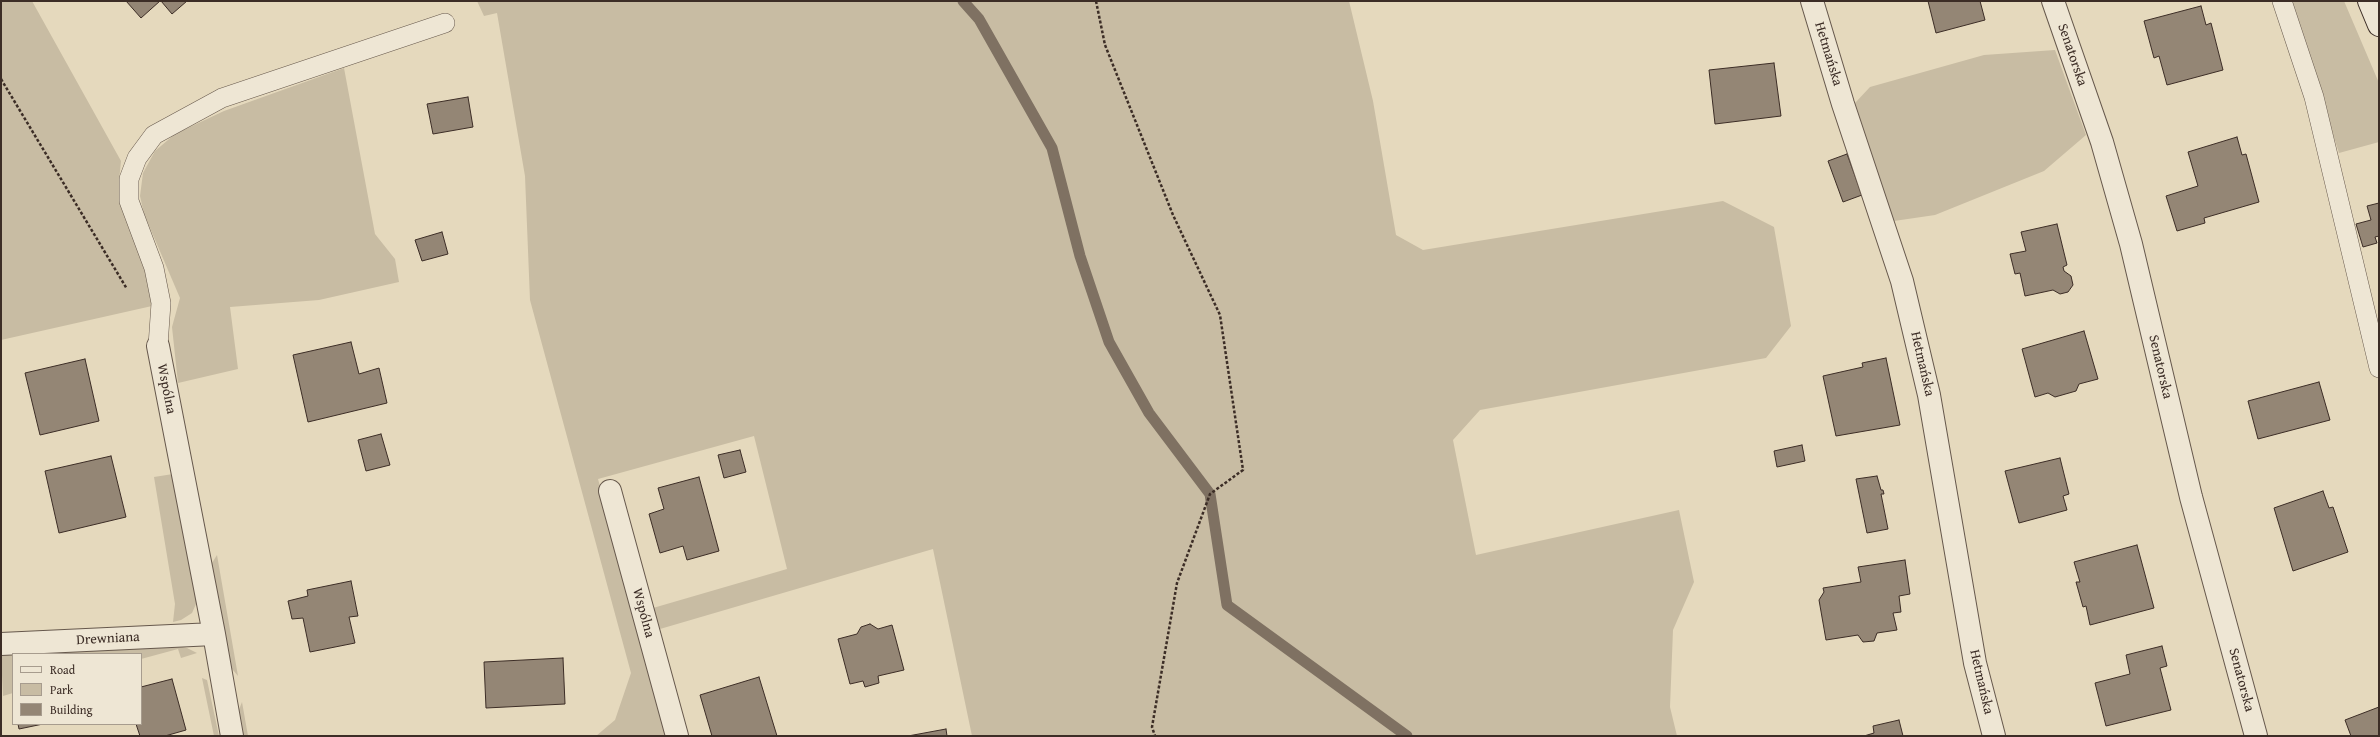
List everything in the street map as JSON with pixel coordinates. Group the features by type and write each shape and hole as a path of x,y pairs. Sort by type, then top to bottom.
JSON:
{"street":[{"name":"Hetmańska","path":"1812,1 1843,104 1904,289 1930,395 1975,663 1994,736"},
{"name":"Senatorska","path":"2053,1 2102,142 2129,237 2191,497 2256,736"},
{"path":"2369,1 2379,25"},
{"name":"Wspólna","path":"158,346 214,634 232,736"},
{"name":"Wspólna","path":"610,491 677,736"},
{"name":"Drewniana","path":"1,644 214,634"}],"lane":[{"path":"2282,1 2314,97 2379,368"},
{"path":"158,346 160,303 154,268 129,201 129,179 137,158 154,135 222,98 445,23"}],"path":[{"path":"1096,1 1105,45 1173,215 1220,315 1243,470 1210,494 1177,583 1152,727 1155,736"},
{"path":"1,79 130,295"}],"green space":[{"path":"1,1 32,1 121,161 119,181 121,200 147,270 152,306 1,340"},
{"path":"477,1 1349,1 1373,101 1396,235 1423,250 1723,201 1774,227 1791,326 1766,358 1480,410 1453,440 1476,555 1679,510 1694,582 1673,630 1670,707 1677,736 972,736 933,549 660,629 653,608 787,569 754,436 598,479 669,736 596,736 615,720 631,673 530,300 525,176 497,13 484,16"},
{"path":"2290,1 2344,1 2379,83 2379,142 2339,153"},
{"path":"2055,50 2086,135 2044,171 1935,215 1894,221 1855,103 1870,87 1984,55"},
{"path":"344,68 375,234 395,259 399,282 319,300 230,307 238,369 178,383 172,327 180,298 144,214 140,196 143,173 155,151 175,134 224,111"},
{"path":"173,474 197,580 196,604 192,613 181,620 173,622 175,604 154,477"},
{"path":"217,555 238,676 228,664 212,563"},
{"path":"175,645 187,648 197,653 181,658 178,649 142,659 142,653 20,653"},
{"path":"12,653 12,693 3,696 1,654"},
{"path":"202,678 207,680 219,736 214,736"},
{"path":"242,702 248,736 240,736 236,717"}],"building":[{"path":"126,1 160,1 141,18"},
{"path":"161,1 187,1 172,14"},
{"path":"1928,1 1980,1 1985,20 1936,33"},
{"path":"2201,6 2206,25 2211,23 2223,70 2167,85 2159,56 2154,58 2144,21"},
{"path":"1774,63 1781,116 1715,124 1709,70"},
{"path":"468,97 473,127 433,134 427,104"},
{"path":"2237,137 2242,155 2246,154 2259,202 2204,218 2205,223 2177,231 2166,196 2198,186 2188,152"},
{"path":"1847,154 1862,195 1843,202 1828,161"},
{"path":"2379,203 2379,236 2375,237 2377,243 2363,247 2356,224 2371,220 2367,206"},
{"path":"2057,224 2067,265 2063,267 2064,271 2071,276 2073,285 2068,292 2060,294 2053,290 2025,296 2020,273 2015,274 2010,254 2026,251 2021,232"},
{"path":"442,232 448,254 422,261 415,240"},
{"path":"2084,331 2098,379 2079,384 2076,391 2055,397 2048,393 2035,397 2022,349"},
{"path":"351,342 359,374 379,368 387,403 308,422 293,355"},
{"path":"1886,358 1900,425 1836,436 1823,376 1863,367 1862,363"},
{"path":"85,359 99,421 40,435 25,373"},
{"path":"2319,382 2330,420 2258,439 2248,401"},
{"path":"381,434 390,465 366,471 358,440"},
{"path":"1802,445 1805,461 1777,467 1774,451"},
{"path":"740,450 746,472 724,478 718,455"},
{"path":"111,456 126,517 59,533 45,471"},
{"path":"2060,458 2069,494 2063,496 2067,510 2019,523 2005,471"},
{"path":"1877,476 1881,490 1883,490 1884,494 1881,494 1888,529 1867,533 1856,479"},
{"path":"699,477 719,551 687,560 683,546 660,553 649,514 664,509 658,488"},
{"path":"2323,491 2329,508 2333,507 2348,552 2293,571 2274,508"},
{"path":"2137,545 2154,608 2090,625 2086,606 2083,607 2076,582 2080,582 2074,562"},
{"path":"1905,560 1910,594 1899,596 1901,612 1893,613 1897,630 1877,633 1874,641 1863,642 1858,635 1826,640 1819,600 1824,592 1823,588 1861,582 1858,567"},
{"path":"351,581 358,616 349,617 355,643 310,652 303,618 292,619 288,601 308,596 307,590"},
{"path":"870,624 878,629 892,625 904,670 878,676 879,683 865,687 863,681 850,684 838,639 857,634 861,627"},
{"path":"2162,646 2167,666 2160,668 2171,710 2106,726 2095,683 2130,674 2126,655"},
{"path":"563,658 565,704 486,708 484,662"},
{"path":"759,677 777,736 712,736 700,695"},
{"path":"172,679 186,730 165,736 140,736 136,725 142,725 142,687"},
{"path":"2379,707 2379,736 2351,736 2345,720"},
{"path":"1899,720 1903,736 1864,736 1874,733 1873,726"},
{"path":"18,725 38,725 19,729"},
{"path":"946,729 947,736 908,736"}],"waterway":[{"path":"963,1 979,19 1052,148 1080,256 1109,342 1149,413 1210,494 1227,605 1407,736"}]}
